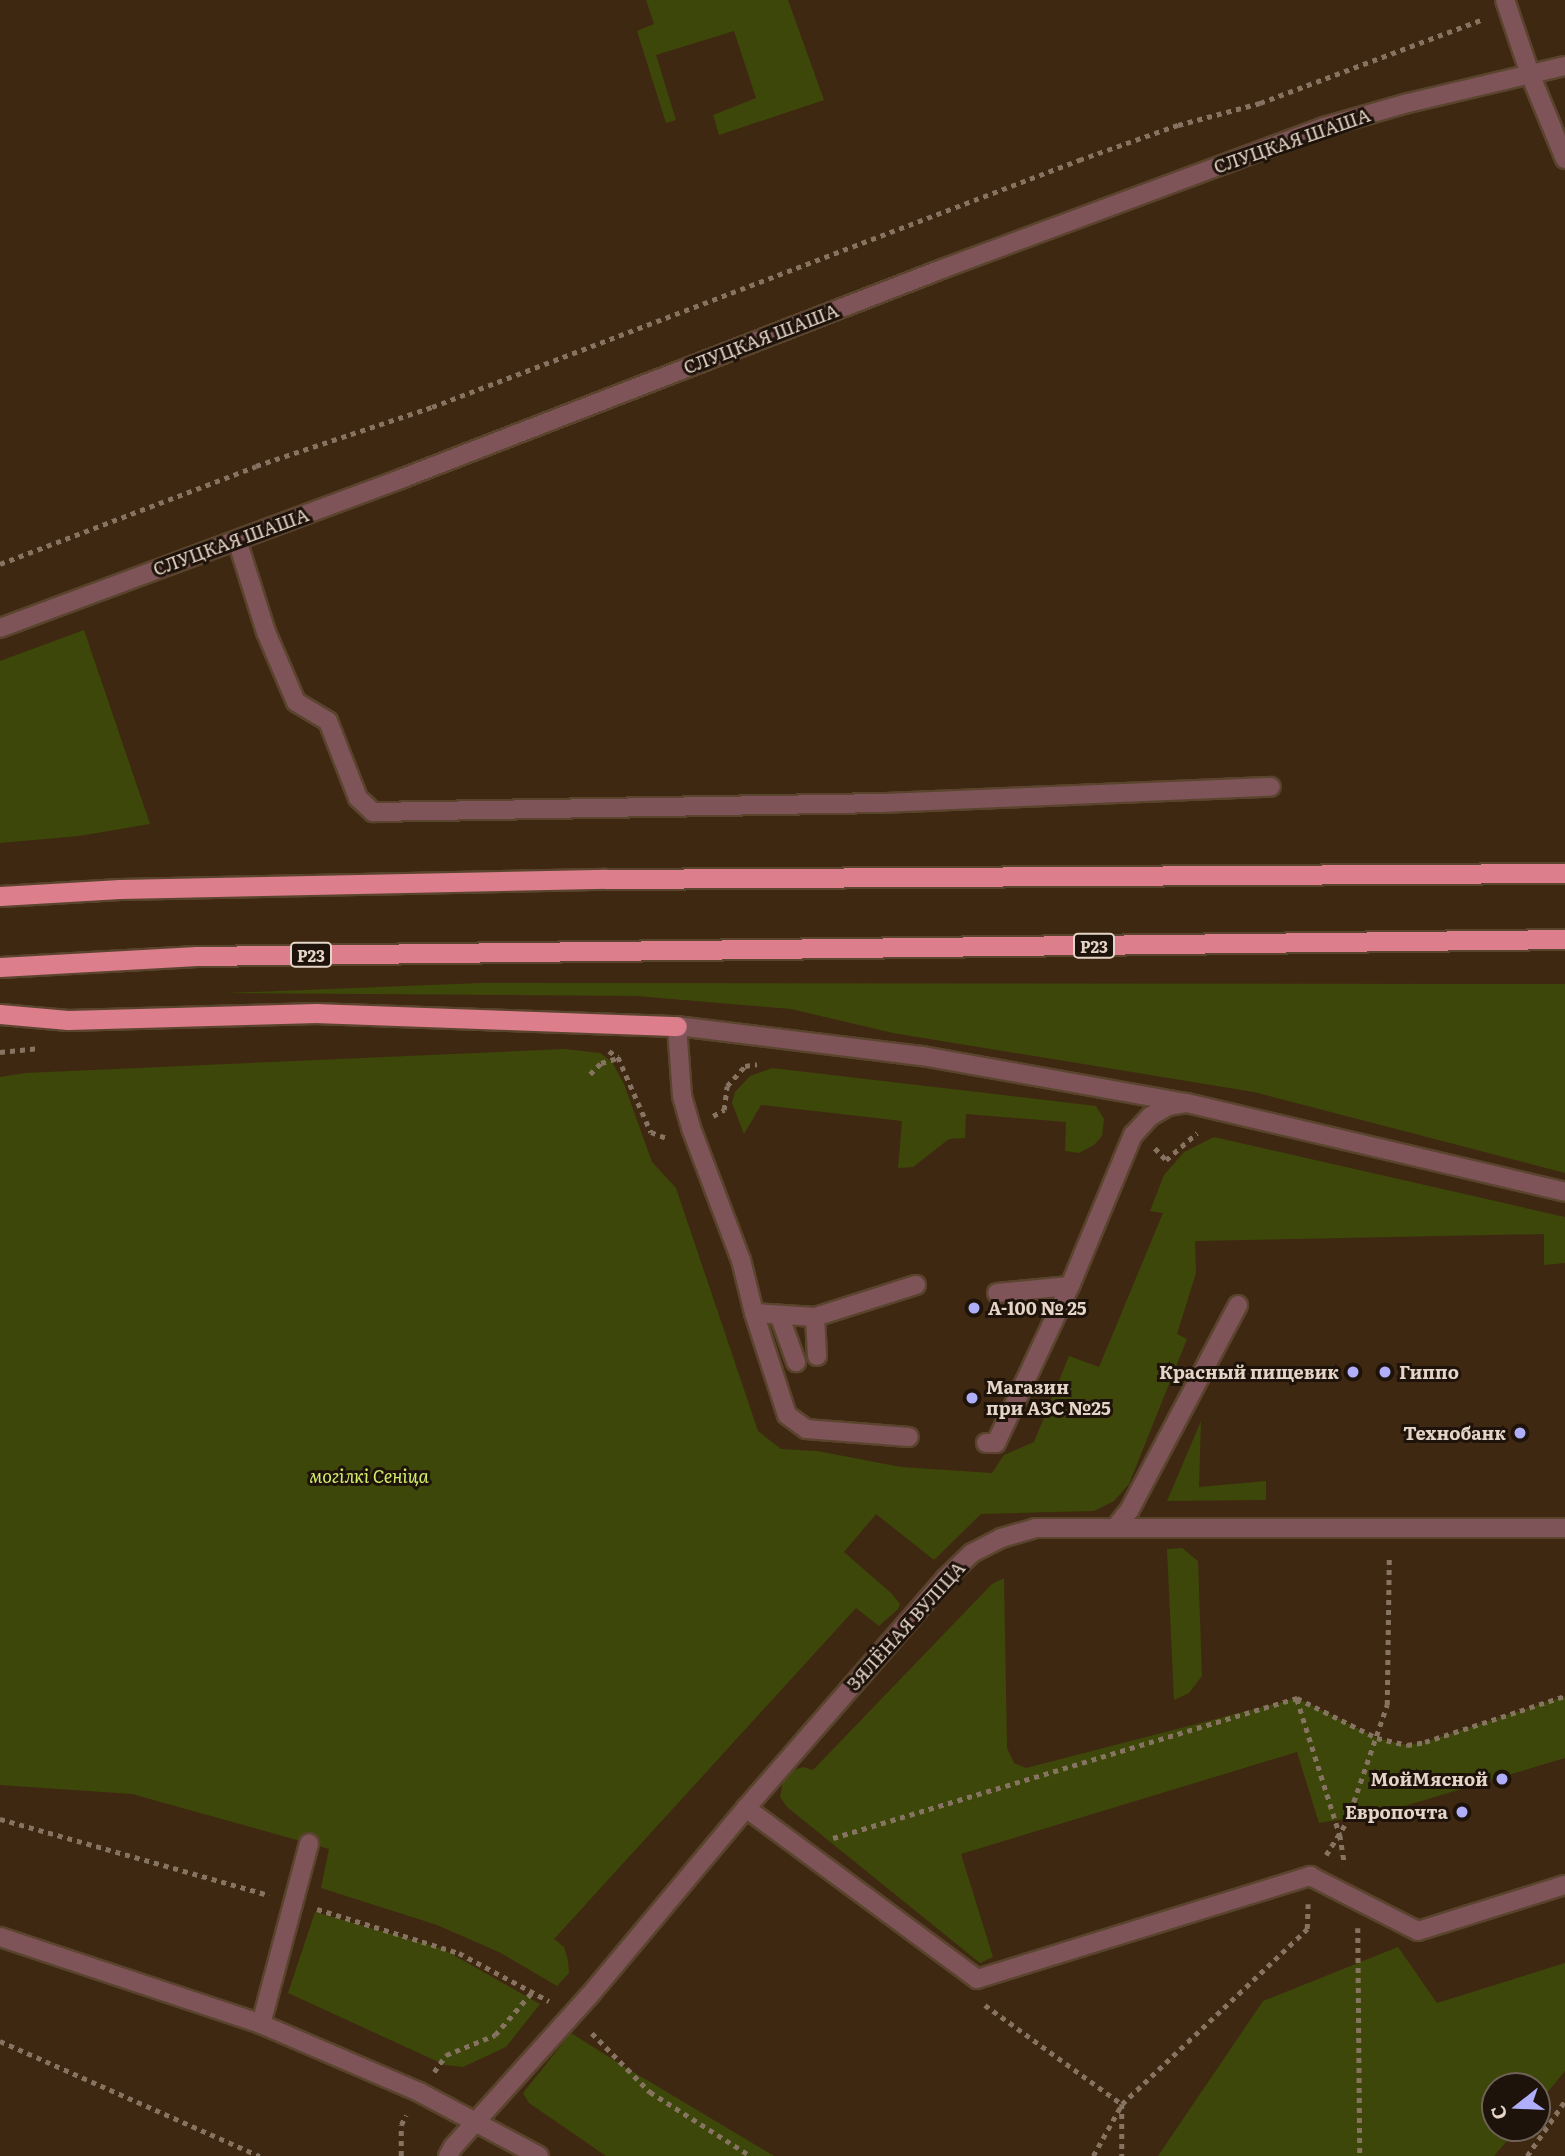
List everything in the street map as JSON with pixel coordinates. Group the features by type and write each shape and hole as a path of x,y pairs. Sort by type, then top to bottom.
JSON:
{"highway":[{"path":"0,895 120,889 592,880 1565,873"},
{"name":"Р23","path":"0,967 225,956 1565,939"},
{"path":"0,1014 68,1020 317,1013 677,1026"}],"street":[{"path":"1505,0 1530,74 1565,159"},
{"name":"СЛУЦКАЯ ШАША","path":"0,628 237,540 942,269 1324,127 1404,104 1565,66"},
{"path":"237,540 266,632 296,702 328,721 358,799 373,812 883,803 1271,787"},
{"path":"909,1437 806,1429 787,1415 754,1313 741,1260 691,1128 682,1096 677,1026 922,1055 1187,1103 1565,1192"},
{"path":"986,1443 996,1443 1070,1286 1133,1135 1151,1116 1168,1106 1187,1103"},
{"path":"754,1313 780,1317 815,1317 916,1286"},
{"path":"997,1293 1070,1286"},
{"path":"1115,1528 1129,1511 1238,1305"},
{"path":"780,1317 796,1362"},
{"path":"815,1317 817,1356"},
{"name":"ЗЯЛЁНАЯ ВУЛІЦА","path":"448,2156 573,2014 746,1808 945,1579 972,1553 1000,1538 1035,1528 1565,1528"},
{"path":"746,1808 977,1979 1310,1877 1418,1931 1565,1885"},
{"path":"261,2024 309,1843"},
{"path":"0,1937 261,2024 419,2092 477,2120 540,2156"}],"path":[{"path":"0,564 256,466 432,407 1079,160 1178,125 1260,103 1484,19"},
{"path":"590,1074 601,1063 618,1058 651,1132 665,1139 723,1110 727,1086 745,1066 759,1063"},
{"path":"1133,1135 1149,1142 1166,1160 1202,1130"},
{"path":"1094,2156 1122,2104 1307,1929 1310,1877 1340,1835 1387,1705 1390,1530"},
{"path":"799,1849 1297,1698 1377,1738 1416,1745 1565,1696"},
{"path":"1297,1698 1340,1835 1358,1931 1360,2156"},
{"path":"0,1819 293,1901 459,1953 573,2014 650,2092 751,2156"},
{"path":"401,2156 401,2124 419,2092 446,2056 460,2047 495,2035 533,1992"},
{"path":"0,2041 260,2156"},
{"path":"1527,2156 1565,2101"}],"green space":[{"path":"646,0 788,0 824,100 719,135 713,115 756,98 734,31 656,55 676,120 666,123 637,31 654,24"},
{"path":"84,630 150,824 79,836 0,843 0,661"},
{"path":"481,983 1565,984 1565,1173 1254,1092 893,1033 791,1009 636,996 226,993"},
{"name":"могілкі Сеніца","path":"565,1049 600,1053 612,1062 624,1084 652,1162 676,1188 758,1431 781,1449 817,1451 901,1467 992,1473 1004,1455 1034,1442 1069,1356 1099,1367 1163,1213 1150,1211 1164,1175 1184,1152 1214,1137 1565,1217 1565,1263 1544,1265 1544,1234 1195,1241 1196,1273 1177,1334 1187,1339 1129,1484 1114,1501 1094,1511 981,1514 934,1560 876,1514 844,1552 892,1594 900,1604 898,1609 879,1626 856,1608 554,1939 564,1947 569,1973 557,1986 501,1953 437,1925 321,1888 329,1849 132,1794 0,1785 0,1077 25,1073"},
{"path":"772,1068 1096,1106 1104,1119 1102,1136 1094,1145 1079,1153 1065,1151 1066,1122 966,1114 965,1138 949,1139 913,1167 898,1168 902,1121 761,1105 744,1134 732,1103 735,1092 750,1076"},
{"path":"1201,1421 1199,1487 1266,1481 1266,1500 1167,1501"},
{"path":"1182,1548 1198,1561 1202,1676 1189,1693 1174,1700 1167,1549"},
{"path":"1004,1578 1007,1748 1014,1763 1026,1768 1297,1698 1377,1738 1407,1745 1425,1742 1565,1696 1565,1758 1381,1813 1319,1823 1297,1752 961,1854 993,1957 980,1963 787,1807 780,1797 783,1781 794,1770 803,1767 813,1770 992,1584"},
{"path":"315,1912 441,1948 540,2004 506,2047 463,2067 445,2065 288,1993"},
{"path":"1398,1947 1437,2003 1565,1963 1565,2071 1551,2088 1551,2072 1481,2072 1481,2142 1506,2142 1494,2156 1158,2156 1263,2001"},
{"path":"571,2033 774,2156 606,2156 529,2103 523,2093"}],"place":[{"name":"А-100 № 25","path":"974,1308"},
{"name":"Красный пищевик","path":"1353,1372"},
{"name":"Гиппо","path":"1385,1372"},
{"name":"Магазин при АЗС №25","path":"972,1398"},
{"name":"Технобанк","path":"1520,1433"},
{"name":"МойМясной","path":"1502,1779"},
{"name":"Европочта","path":"1462,1812"}]}
